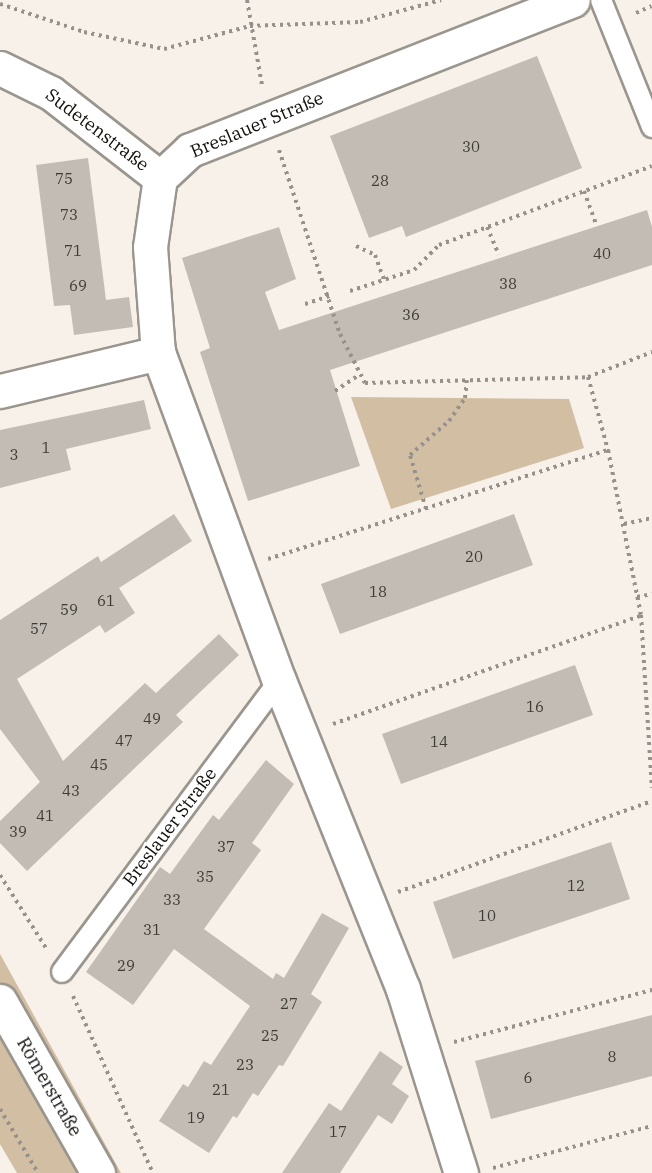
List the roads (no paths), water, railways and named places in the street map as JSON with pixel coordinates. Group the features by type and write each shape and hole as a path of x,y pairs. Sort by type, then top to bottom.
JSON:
{"street":[{"name":"Breslauer Straße","path":"160,178 190,150 573,0"},
{"name":"Sudetenstraße","path":"0,68 51,93 160,178"},
{"path":"160,178 150,247 158,353 279,681 472,1172"},
{"path":"0,391 158,353"},
{"name":"Römerstraße","path":"0,1001 98,1173"}],"lane":[{"path":"601,0 652,128"},
{"name":"Breslauer Straße","path":"62,972 279,681"}]}
